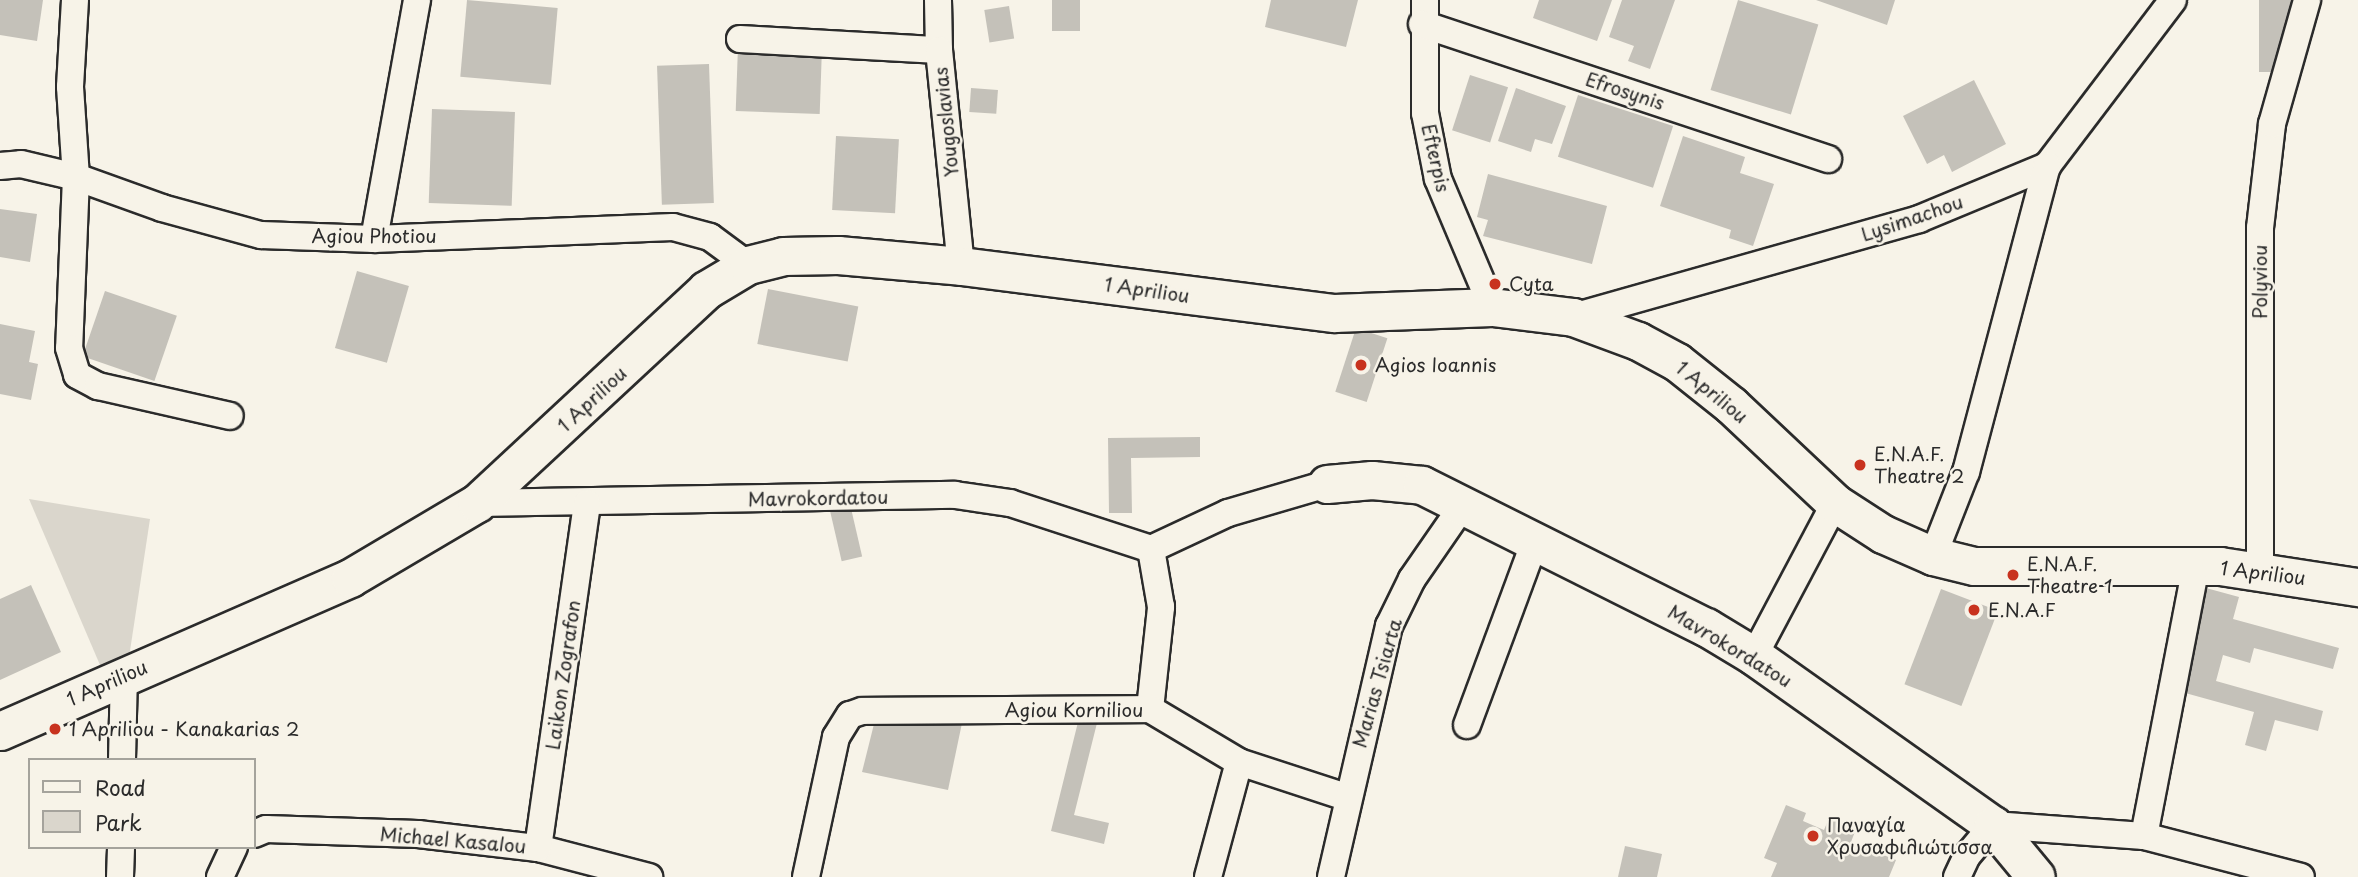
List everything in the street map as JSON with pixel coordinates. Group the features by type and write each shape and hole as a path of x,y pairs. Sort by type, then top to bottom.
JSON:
{"main road":[{"name":"1 Apriliou","path":"0,731 350,578 477,503 706,290 748,265 783,256 838,255 961,266 1334,313 1492,307 1573,317 1638,341 1677,362 1731,405 1835,503 1883,534 1933,556 1974,566 2196,566 2260,570 2358,587"},
{"name":"Mavrokordatou","path":"1327,484 1372,480 1422,485 1464,504 1754,656 1993,825 2036,877"}],"street":[{"path":"75,0 70,87 76,177 69,348 77,374 98,386 230,416"},
{"path":"374,239 417,0"},
{"path":"938,0 939,50"},
{"path":"1933,556 1966,472 2047,166 2173,0"},
{"name":"Polyviou","path":"2260,570 2260,228 2272,124 2307,0"},
{"name":"Efrosynis","path":"1424,12 1828,159"},
{"name":"Efterpis","path":"1424,12 1425,113 1438,179 1492,307"},
{"name":"Yougoslavias","path":"740,39 939,50 961,266"},
{"name":"Agiou Photiou","path":"0,166 21,164 76,177 162,208 261,235 374,239 673,227 710,237 748,265"},
{"name":"Lysimachou","path":"1573,317 1919,219 2047,166"},
{"name":"Mavrokordatou","path":"477,503 955,495 1010,503 1151,549 1228,513 1327,484"},
{"name":"Laikon Zografon","path":"538,848 587,503"},
{"path":"1754,656 1835,503"},
{"name":"Marias Tsiarta","path":"1331,877 1346,797 1389,626 1412,579 1464,504"},
{"path":"1467,725 1535,541"},
{"path":"1150,709 1161,607 1151,549"},
{"path":"2144,836 2196,566"},
{"path":"122,758 124,675"},
{"name":"Agiou Korniliou","path":"806,877 836,737 850,715 863,711 1150,709 1240,762 1346,797"},
{"path":"1208,877 1240,762"},
{"path":"1957,877 1967,856 1993,825 2144,836 2301,877"},
{"name":"Michael Kasalou","path":"256,833 266,829 418,834 538,848 649,877"},
{"path":"120,877 121,849"},
{"path":"220,877 233,849"}],"green space":[{"path":"29,499 150,519 128,664 103,672"}],"building":[{"path":"0,0 43,0 37,41 0,35"},
{"path":"467,0 558,8 551,85 460,77"},
{"path":"1052,0 1080,0 1080,31 1052,31"},
{"path":"1271,0 1358,0 1346,47 1265,27"},
{"path":"1539,0 1612,0 1597,41 1533,18"},
{"path":"1622,0 1675,0 1650,69 1628,61 1634,46 1609,37"},
{"path":"1738,0 1818,25 1791,114 1711,90"},
{"path":"1816,0 1895,0 1887,25"},
{"path":"2259,0 2298,0 2298,72 2259,72"},
{"path":"1009,6 1014,39 989,43 984,10"},
{"path":"738,46 822,49 820,114 736,111"},
{"path":"709,64 714,203 662,205 657,66"},
{"path":"1470,75 1508,87 1490,143 1452,130"},
{"path":"1974,80 2006,144 1952,172 1944,155 1927,164 1903,116"},
{"path":"971,88 998,90 996,114 969,112"},
{"path":"1516,88 1566,106 1552,144 1535,139 1531,152 1498,141"},
{"path":"1578,95 1673,126 1653,188 1558,157"},
{"path":"432,109 515,112 512,206 429,203"},
{"path":"836,136 899,139 895,213 832,210"},
{"path":"1683,136 1745,157 1740,173 1774,184 1753,246 1729,238 1731,230 1660,206"},
{"path":"1488,174 1607,206 1592,264 1483,236 1488,220 1477,217"},
{"path":"0,209 37,214 30,262 0,257"},
{"path":"357,271 409,286 387,363 335,348"},
{"path":"768,289 858,307 848,362 757,344"},
{"path":"105,291 177,316 154,381 83,356"},
{"path":"0,324 35,331 29,362 38,364 31,400 0,394"},
{"name":"Agios Ioannis","path":"1356,328 1387,338 1367,402 1335,392"},
{"path":"1200,437 1200,457 1131,458 1132,513 1109,513 1108,438"},
{"path":"850,504 862,557 842,561 830,509"},
{"path":"31,585 61,652 0,680 0,599"},
{"path":"2206,588 2239,597 2233,619 2339,648 2333,669 2254,648 2250,663 2223,655 2216,681 2323,711 2318,731 2275,720 2266,751 2245,745 2254,712 2178,691"},
{"path":"1941,589 1998,611 1961,706 1904,684"},
{"path":"1079,718 1097,723 1074,815 1109,823 1104,844 1051,831"},
{"path":"962,723 948,790 862,772 874,724"},
{"name":"Παναγία Χρυσαφιλιώτισσα","path":"1786,805 1806,813 1803,821 1824,830 1829,818 1856,829 1851,842 1896,860 1889,877 1771,877 1777,863 1764,858"},
{"path":"1625,846 1662,854 1657,877 1618,877"}],"place":[{"name":"Cyta","path":"1495,284"},
{"name":"Agios Ioannis","path":"1361,365"},
{"name":"E.N.A.F. Theatre 2","path":"1860,465"},
{"name":"E.N.A.F. Theatre 1","path":"2013,575"},
{"name":"E.N.A.F","path":"1974,610"},
{"name":"1 Apriliou - Kanakarias 2","path":"55,729"},
{"name":"Παναγία Χρυσαφιλιώτισσα","path":"1813,836"}]}
